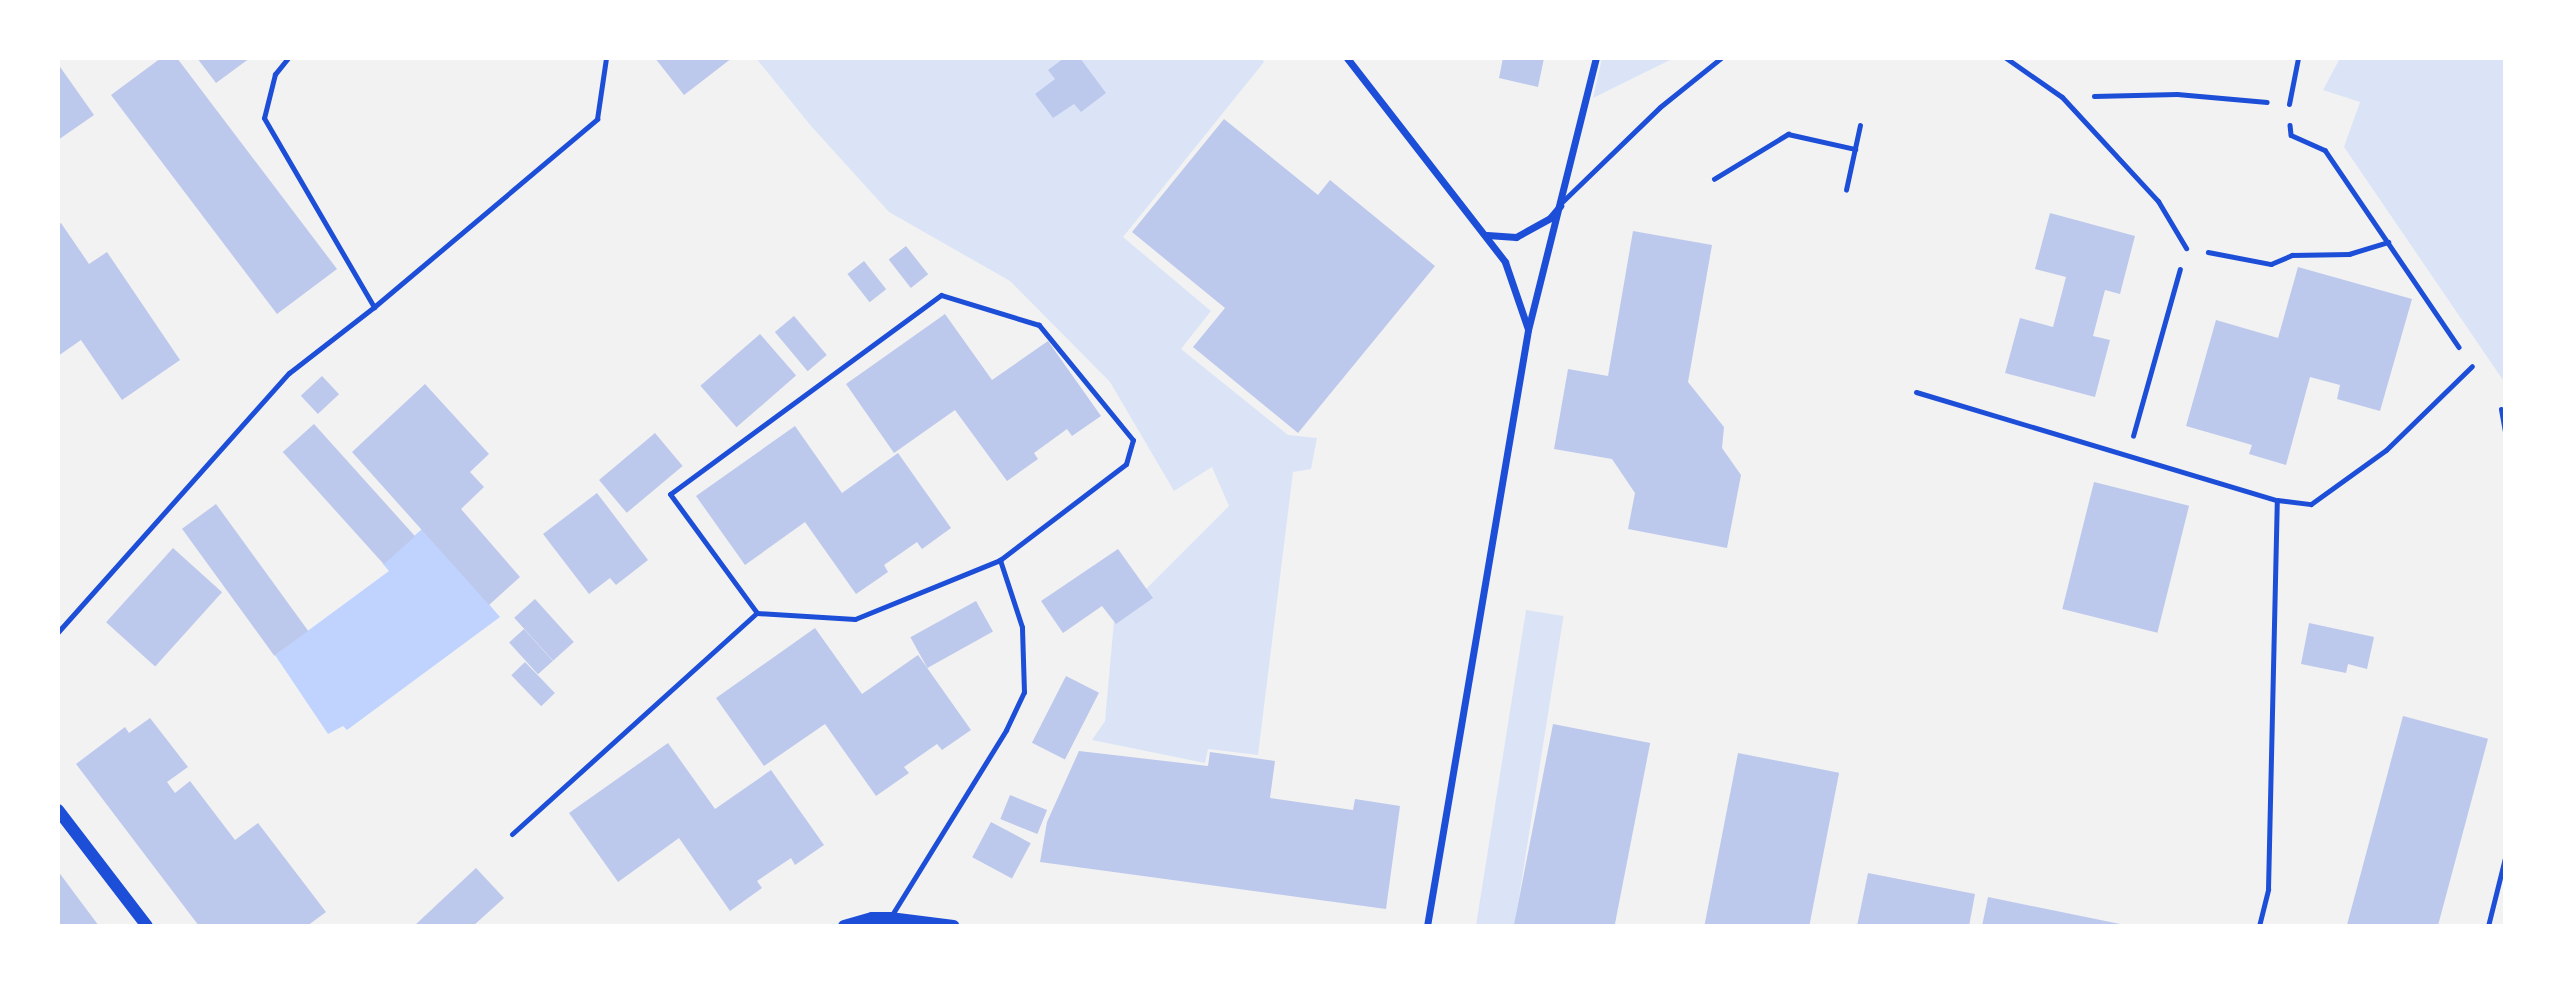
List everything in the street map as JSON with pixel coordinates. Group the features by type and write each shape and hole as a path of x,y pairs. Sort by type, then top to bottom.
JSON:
{"street":[{"path":"1347,58 1505,262 1528,330"},
{"path":"1427,926 1528,330 1596,58"},
{"path":"1487,236 1516,236 1550,219 1562,202"},
{"path":"58,810 147,926"},
{"path":"851,925 890,918 953,926"}],"lane":[{"path":"288,58 275,74 264,118 374,307"},
{"path":"58,632 289,373 374,307 597,119 606,58"},
{"path":"1562,202 1660,107 1721,58"},
{"path":"2006,58 2062,97 2158,201 2186,248"},
{"path":"2289,104 2298,58"},
{"path":"512,834 757,613 855,619 1000,560 1126,464 1133,440 1039,325 941,295 670,494 757,613"},
{"path":"1916,391 2277,500 2311,503 2386,450 2472,366"},
{"path":"2501,410 2505,432"},
{"path":"2259,926 2268,889 2277,500"},
{"path":"890,918 1006,730 1024,692 1022,626 1000,560"},
{"path":"2488,926 2505,858"}],"path":[{"path":"2062,97 2177,94 2289,104 2291,135 2325,150 2472,366"},
{"path":"1846,190 1860,125"},
{"path":"1714,179 1788,134 1855,149"},
{"path":"2127,456 2186,248 2271,264 2292,255 2349,254 2388,242"}],"shaded area":[{"path":"756,58 1261,58 1264,62 1123,237 1211,311 1181,349 1288,435 1317,438 1311,469 1293,472 1258,755 1208,749 1205,763 1092,740 1105,721 1114,621 1229,506 1212,467 1174,491 1110,382 1010,281 889,212 811,126"},
{"path":"1602,58 1674,58 1593,98"},
{"path":"2340,58 2505,58 2505,383 2344,147 2360,102 2323,90"},
{"path":"1526,610 1564,616 1514,926 1476,926"}],"water":[{"path":"423,528 500,617 347,730 343,726 328,734 275,655 389,571 383,564"}],"building":[{"path":"161,58 177,58 337,269 277,314 111,95"},
{"path":"197,58 250,58 216,83"},
{"path":"655,58 732,58 684,95"},
{"path":"1064,58 1080,58 1106,93 1081,112 1074,104 1053,118 1035,94 1055,79 1048,70"},
{"path":"1503,58 1544,58 1538,87 1499,78"},
{"path":"58,64 94,115 58,140"},
{"path":"1224,119 1318,195 1330,180 1435,266 1298,433 1193,347 1225,308 1132,232"},
{"path":"2050,213 2135,236 2120,294 2105,290 2093,336 2110,340 2095,397 2005,373 2020,318 2053,327 2066,277 2035,269"},
{"path":"61,223 89,264 107,252 180,360 122,400 81,340 58,356 58,225"},
{"path":"1633,231 1712,245 1688,382 1724,427 1722,448 1741,475 1727,548 1628,529 1635,493 1612,459 1554,449 1568,369 1608,376"},
{"path":"906,246 928,274 911,288 889,260"},
{"path":"864,261 886,289 870,302 847,274"},
{"path":"2298,267 2412,299 2380,411 2337,399 2340,385 2310,377 2286,465 2249,454 2252,445 2186,426 2216,320 2278,338"},
{"path":"945,314 992,380 1048,341 1101,416 1072,436 1067,429 1034,453 1038,459 1007,481 955,410 894,453 846,384"},
{"path":"794,316 827,355 808,371 775,332"},
{"path":"760,334 796,376 736,427 700,386"},
{"path":"322,376 339,394 318,414 301,396"},
{"path":"425,384 489,454 470,472 484,487 461,509 520,577 489,605 352,452"},
{"path":"314,424 415,536 384,564 283,452"},
{"path":"795,426 842,493 898,453 951,528 922,549 917,542 884,565 888,572 856,594 805,522 745,565 696,496"},
{"path":"655,433 683,466 627,513 599,480"},
{"path":"2094,482 2189,506 2157,633 2062,609"},
{"path":"597,493 648,560 616,585 610,578 589,594 543,534"},
{"path":"216,504 308,631 274,656 182,529"},
{"path":"173,548 222,592 155,666 106,622"},
{"path":"1118,549 1153,598 1116,624 1102,606 1063,633 1041,601"},
{"path":"535,599 574,642 553,661 514,618"},
{"path":"976,601 993,632 927,668 910,637"},
{"path":"2309,623 2374,637 2367,669 2348,664 2346,673 2301,664"},
{"path":"815,628 862,694 918,655 971,730 942,750 937,744 904,767 909,773 876,796 825,724 764,766 716,698"},
{"path":"524,629 553,661 538,674 509,642"},
{"path":"525,662 555,693 541,706 511,675"},
{"path":"1066,676 1099,693 1065,760 1032,743"},
{"path":"2403,716 2488,739 2438,926 2347,926"},
{"path":"150,718 188,767 167,782 175,793 190,781 235,840 258,823 326,912 307,926 199,926 76,764 125,727 129,733"},
{"path":"1553,724 1650,743 1615,926 1514,926"},
{"path":"668,743 715,809 771,770 824,845 795,865 791,858 757,881 762,888 730,911 679,838 618,882 569,813"},
{"path":"1079,751 1208,766 1210,752 1275,761 1270,798 1353,810 1355,799 1400,806 1386,909 1040,862 1047,822"},
{"path":"1738,753 1839,773 1809,926 1704,926"},
{"path":"1010,795 1047,810 1037,834 1000,819"},
{"path":"991,822 1031,843 1012,878 972,857"},
{"path":"476,868 504,898 473,926 414,926"},
{"path":"58,871 75,894 99,926 58,926"},
{"path":"1868,873 1975,894 1969,926 1857,926"},
{"path":"1988,897 2125,925 2125,926 1982,926"}]}
